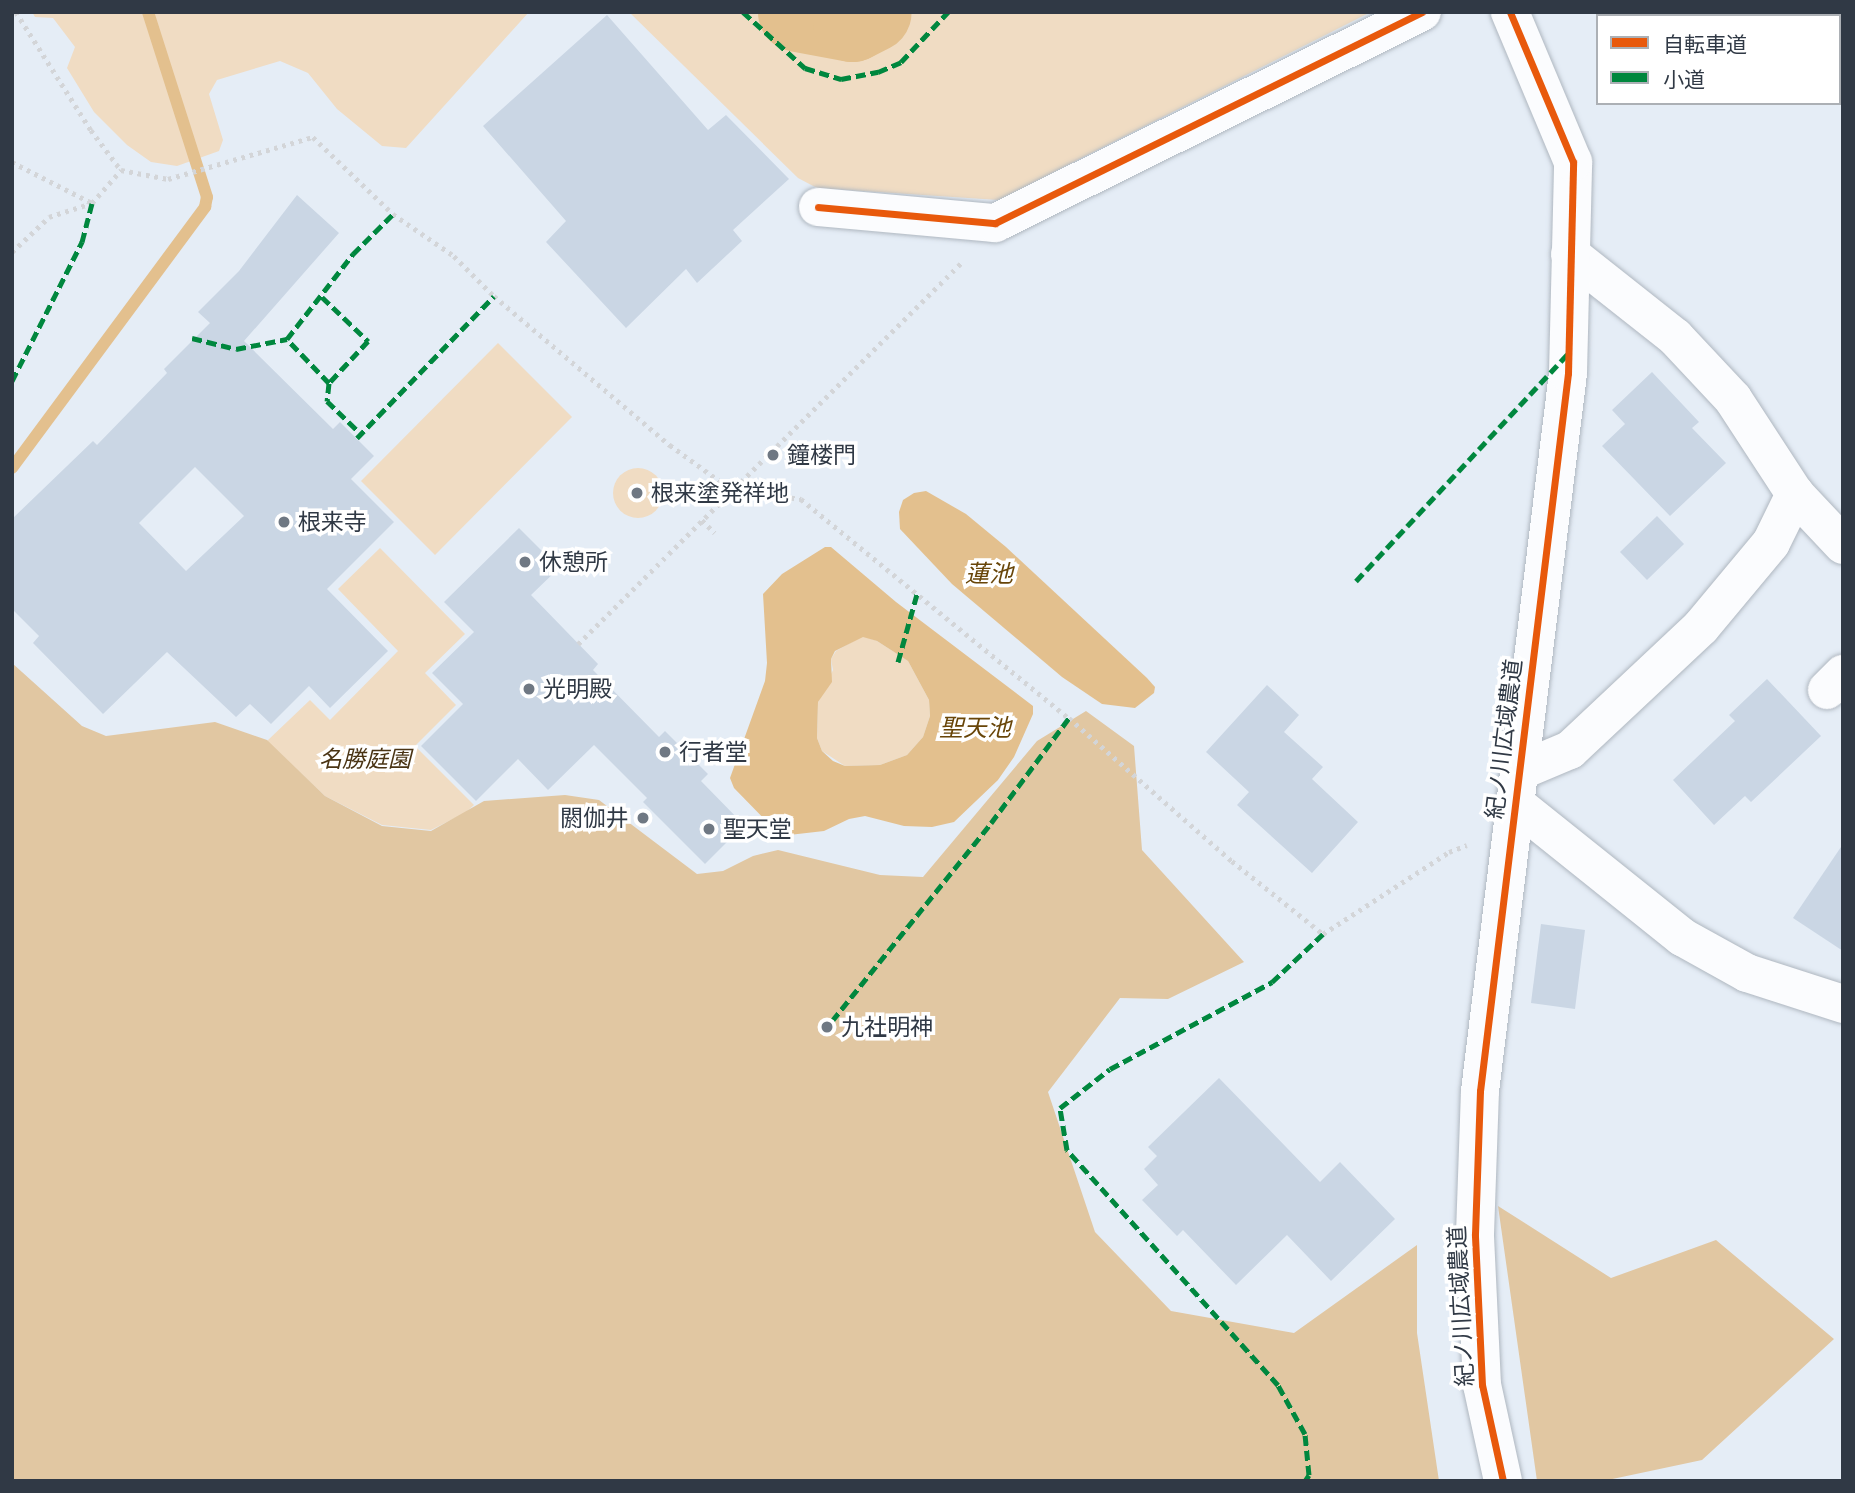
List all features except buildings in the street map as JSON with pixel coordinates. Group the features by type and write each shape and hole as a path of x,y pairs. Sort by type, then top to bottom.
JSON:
{"street":[{"path":"818,208 995,223 1422,12"},
{"name":"紀ノ川広域農道","path":"1503,1481 1482,1385 1475,1234 1480,1091 1568,373 1573,162 1510,12"},
{"path":"1570,254 1675,337 1733,398 1795,494 1843,545"},
{"path":"1795,494 1771,543 1701,626 1516,801 1682,937 1747,973 1843,1004"}],"path":[{"path":"16,12 91,130 121,170 168,179 313,137 393,214 454,256 494,296 649,428 732,490 801,499 1069,718 1232,861 1323,934 1449,852 1516,801"},
{"path":"12,162 92,203"},
{"path":"12,252 50,217 92,203 121,170"},
{"path":"578,644 970,254"},
{"path":"702,520 715,533"}],"green space":[{"path":"32,12 529,12 406,148 382,146 337,109 308,73 280,61 217,80 209,94 223,140 219,151 177,166 151,162 127,145 94,112 67,68 75,47 53,18 35,17"},
{"path":"629,12 1371,12 998,200 817,188 798,178"},
{"path":"498,343 572,417 435,555 361,481"},
{"path":"638,468 656,475 663,493 656,511 638,518 620,511 613,493 620,475"},
{"name":"名勝庭園","path":"380,548 465,634 425,673 456,705 415,746 474,805 465,813 431,830 382,825 325,796 267,741 310,700 330,720 398,651 338,589"},
{"path":"863,636 877,641 908,661 929,700 930,716 923,737 907,755 880,765 845,766 822,751 817,738 818,702 833,670 831,659 836,651"}],"shaded area":[{"path":"12,663 82,726 106,736 215,722 267,740 325,796 382,826 431,831 484,801 565,795 599,800 697,874 723,871 753,856 778,850 880,875 923,877 1037,741 1086,711 1134,746 1142,850 1244,962 1168,999 1120,998 1048,1092 1095,1232 1171,1311 1294,1333 1417,1245 1417,1333 1439,1481 12,1481"},
{"path":"1498,1206 1611,1278 1716,1240 1834,1339 1702,1460 1603,1481 1537,1481"}],"water":[{"name":"蓮池","path":"926,491 966,514 1006,547 1147,678 1155,687 1154,693 1135,708 1102,704 1062,677 952,584 900,529 899,512 903,500 914,493"},
{"name":"聖天池","path":"825,547 831,547 896,602 1033,706 1033,714 1014,757 998,780 954,822 932,827 904,826 865,816 849,819 824,831 789,835 771,826 734,788 730,778 765,681 767,663 763,594 782,574","holes":["863,637 877,641 908,661 929,700 930,716 923,737 907,755 880,765 845,766 833,761 822,751 817,738 818,702 832,682 831,659 835,651"]}],"waterway":[{"path":"12,468 205,207 207,197 148,12"},
{"path":"797,12 852,22 872,12"}],"marked path":[{"path":"743,12 805,68 841,79 878,72 901,62 948,12"},
{"path":"12,381 82,242 92,203"},
{"path":"322,297 368,341 329,383 287,339 353,254 393,214"},
{"path":"357,438 494,296"},
{"path":"192,338 236,349 287,339"},
{"path":"1356,581 1568,354"},
{"path":"329,383 327,401 361,434"},
{"path":"898,662 917,594"},
{"path":"832,1021 991,823 1069,718"},
{"path":"1305,1481 1309,1475 1305,1434 1278,1385 1067,1150 1060,1108 1110,1069 1272,982 1323,934"}],"cycle path":[{"path":"818,207 995,223 1422,12"},
{"path":"1503,1481 1482,1385 1475,1234 1480,1091 1568,373 1573,162 1510,12"}],"place":[{"name":"鐘楼門","path":"773,455"},
{"name":"根来塗発祥地","path":"637,493"},
{"name":"根来寺","path":"284,522"},
{"name":"休憩所","path":"525,562"},
{"name":"光明殿","path":"529,689"},
{"name":"行者堂","path":"665,752"},
{"name":"閼伽井","path":"643,818"},
{"name":"聖天堂","path":"709,829"},
{"name":"九社明神","path":"827,1027"}]}
